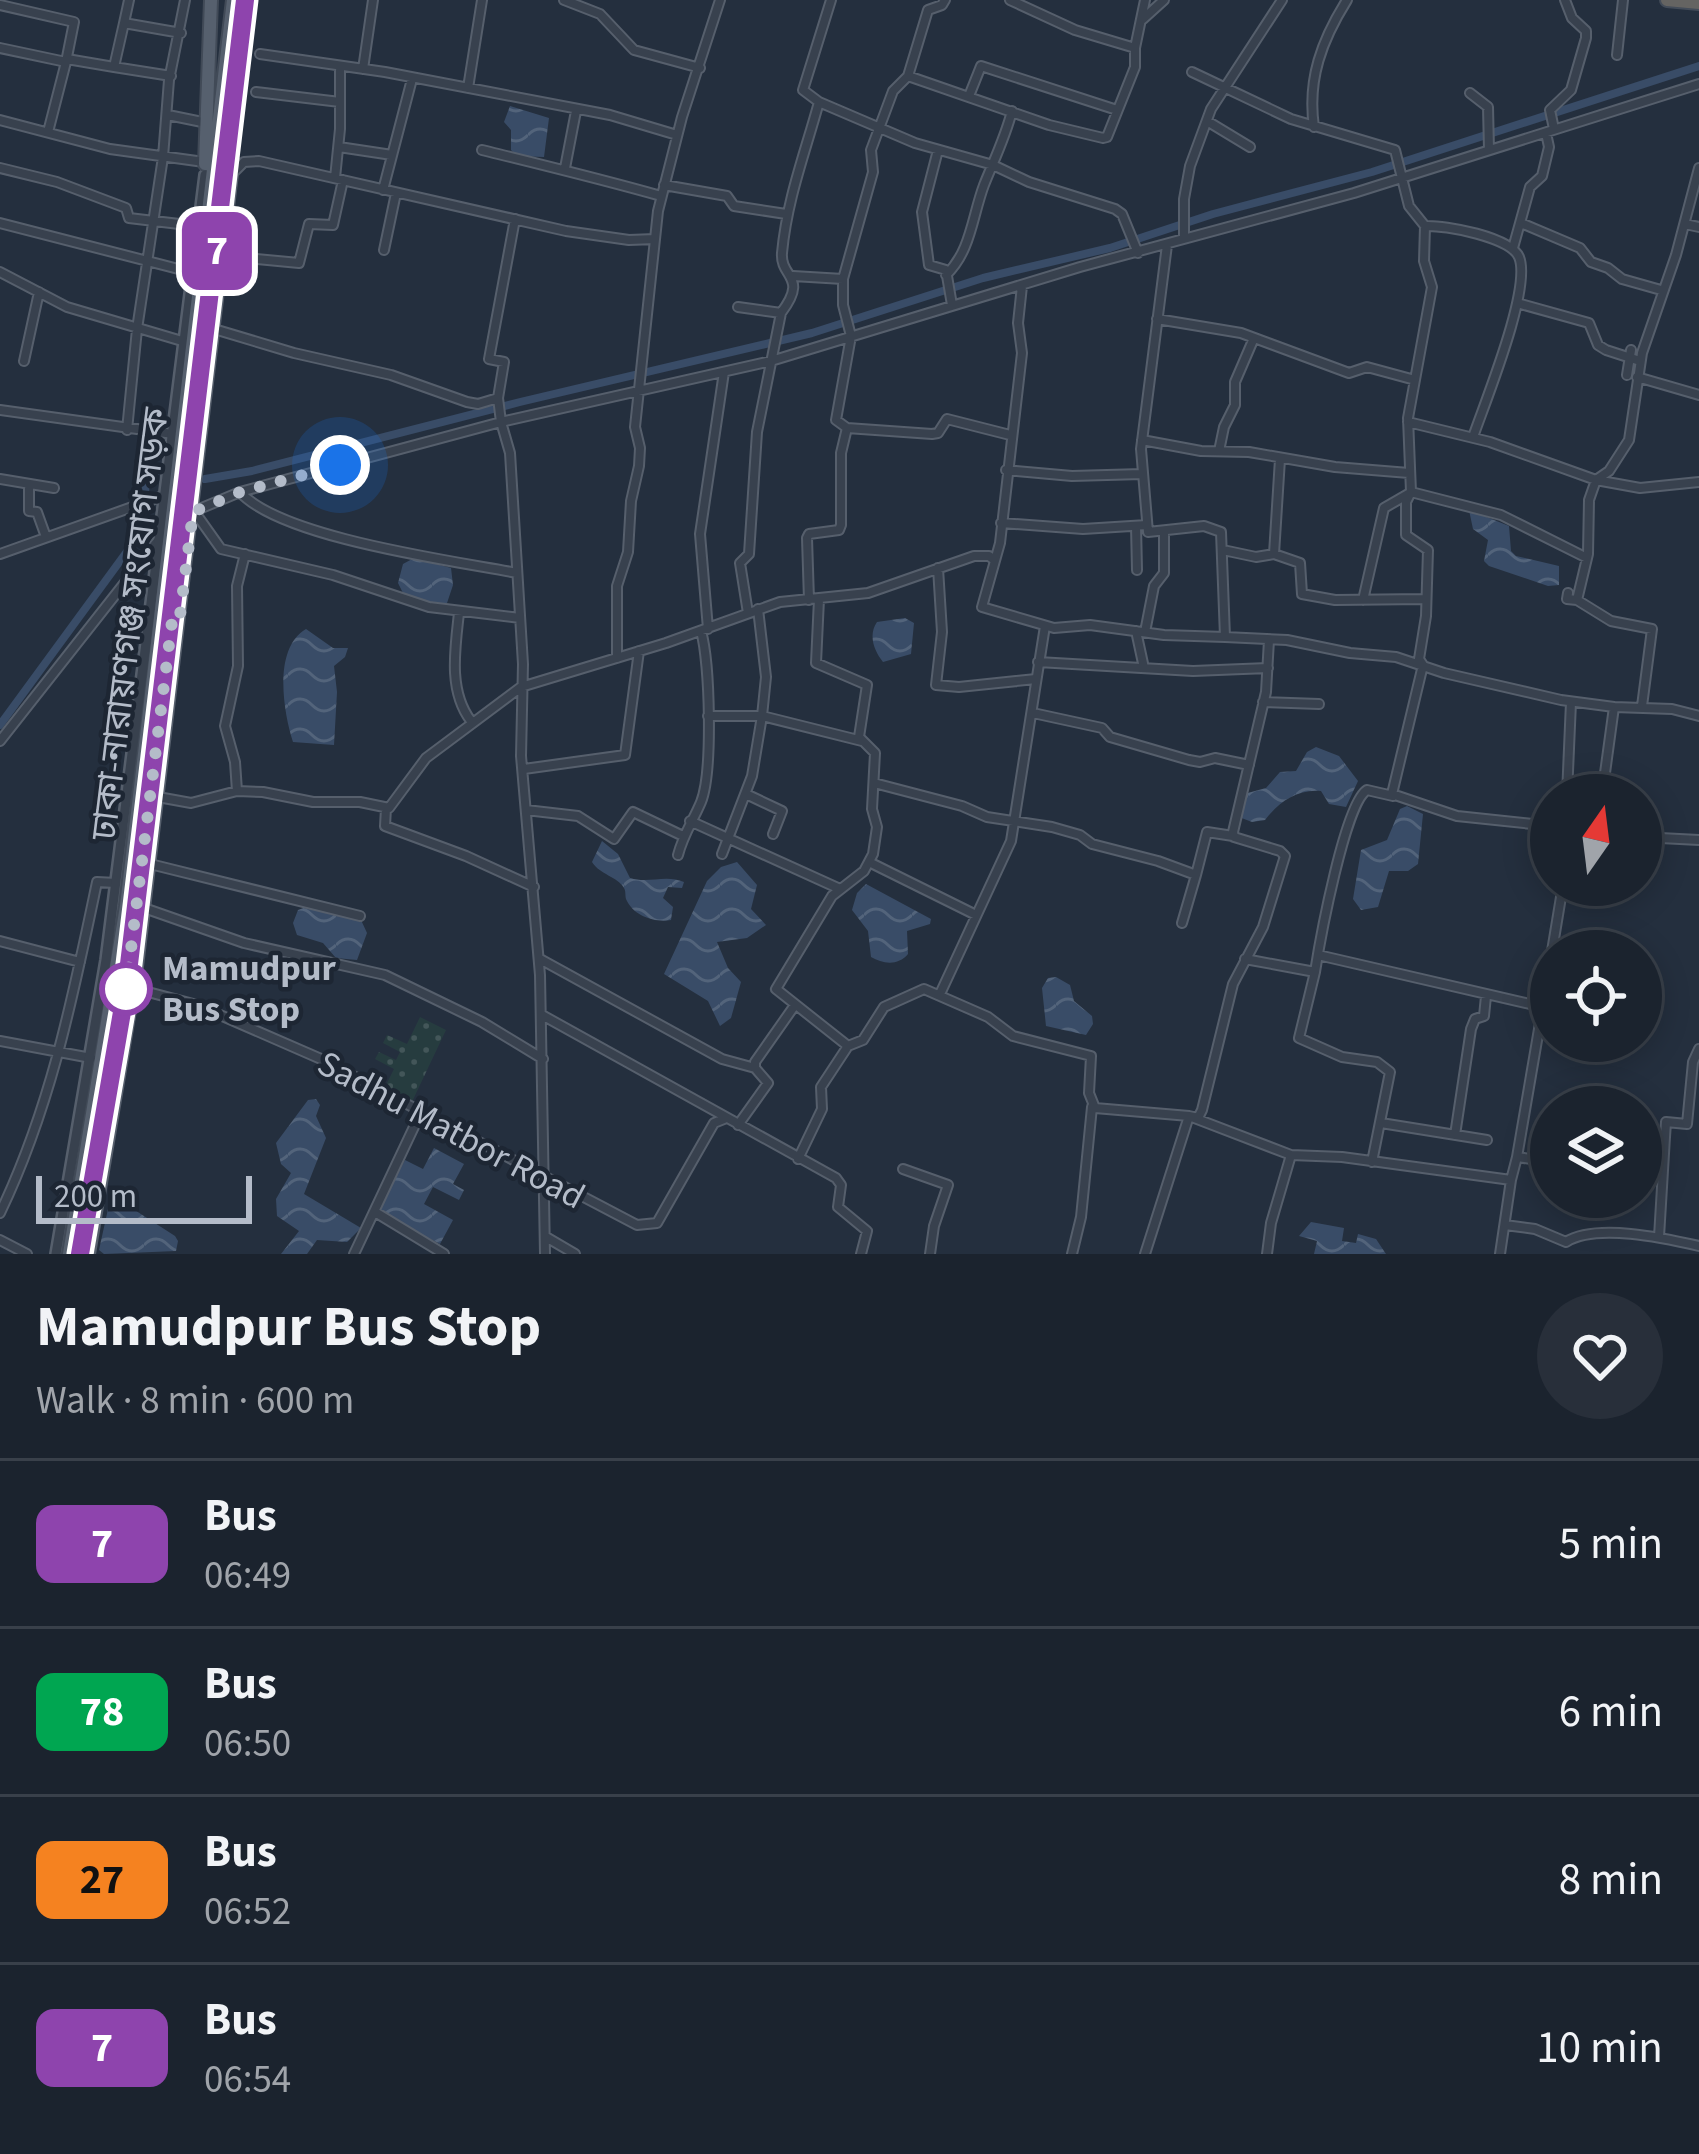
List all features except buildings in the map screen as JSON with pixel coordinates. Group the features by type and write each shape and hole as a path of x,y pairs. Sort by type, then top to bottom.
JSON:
{"highway":[{"path":"1666,0 1699,3"}],"main road":[{"path":"212,0 205,169 214,201"},
{"name":"ঢাকা-নারায়ণগঞ্জ সংযোগ সড়ক","path":"80,1254 130,987 176,622 233,0"},
{"path":"214,201 232,174 249,0"},
{"name":"ঢাকা-নারায়ণগঞ্জ সংযোগ সড়ক","path":"69,1254 105,1002 126,906 214,201 249,0"}],"street":[{"path":"114,67 129,0"},
{"path":"127,430 136,329 185,0"},
{"path":"363,69 373,0"},
{"path":"468,88 482,0"},
{"path":"564,0 600,14 634,50 700,68"},
{"path":"617,658 616,603 639,466 635,427 655,239 677,135 720,0"},
{"path":"831,0 803,90 878,129 1115,209 1123,214 1138,253"},
{"path":"945,0 928,10 908,76 892,91 871,150 873,172 844,279 849,332 836,420 847,428 932,434 938,433 946,419 1010,435"},
{"path":"1010,0 1076,30 1135,48"},
{"path":"908,76 1108,137 1136,67 1145,0"},
{"path":"1141,21 1164,0"},
{"path":"1184,238 1186,187 1207,121 1282,0"},
{"path":"1314,127 1310,99 1315,74 1325,38 1348,0"},
{"path":"1513,248 1530,187 1542,176 1551,123 1571,90 1586,38 1565,0"},
{"path":"1617,55 1623,0"},
{"path":"0,5 74,22 48,132"},
{"path":"124,23 181,33"},
{"path":"0,48 171,76"},
{"path":"260,54 610,115 677,135"},
{"path":"969,96 981,66 1117,110"},
{"path":"236,257 299,263 309,224 333,225 339,179 340,67"},
{"path":"1192,72 1314,127 1395,150 1409,206 1425,226 1424,261 1432,287 1408,422 1411,492 1406,502 1406,535 1428,550 1419,659 1423,665 1394,796"},
{"path":"383,190 412,79"},
{"path":"194,512 240,492 501,420 724,372 1402,174 1551,123 1699,84"},
{"path":"256,92 340,102"},
{"path":"1470,93 1489,107 1488,142"},
{"path":"722,854 746,794 763,716 766,677 740,563 749,554 754,463 781,313 790,302 793,277 782,260 787,214 819,102"},
{"path":"946,275 968,244 1012,111"},
{"path":"565,168 576,112"},
{"path":"168,115 206,123"},
{"path":"0,120 205,169 105,1002 56,1254"},
{"path":"1207,121 1250,147"},
{"path":"339,147 392,155"},
{"path":"482,150 663,191 728,196 734,206 787,214"},
{"path":"938,150 922,212 929,265 946,270 950,303"},
{"path":"89,1254 145,908 232,174 244,162 260,161 599,238 655,239"},
{"path":"1632,376 1685,224 1699,167"},
{"path":"0,168 57,182 126,208 129,218 196,226"},
{"path":"384,250 396,194"},
{"path":"515,219 489,359 504,362 498,399 510,453 518,574 526,810 535,887 543,1059 545,1254"},
{"path":"1521,223 1580,248 1591,262 1609,268 1617,277 1661,290"},
{"path":"0,224 190,272"},
{"path":"1685,224 1699,227"},
{"path":"1425,226 1498,240 1513,248 1521,264 1517,303 1473,437"},
{"path":"1136,570 1142,526 1142,440 1167,244"},
{"path":"0,272 67,308 182,340"},
{"path":"793,277 844,279"},
{"path":"1022,285 1018,323 1022,353 998,551 982,607 1045,626 1090,625 1269,640 1396,657 1571,702 1642,706 1699,716"},
{"path":"24,361 39,292"},
{"path":"1517,303 1589,322 1598,345 1640,361"},
{"path":"738,307 781,313"},
{"path":"1156,320 1226,329 1348,373 1367,368 1415,380"},
{"path":"214,329 391,375 466,402 498,399"},
{"path":"1220,451 1224,427 1235,405 1235,382 1254,338"},
{"path":"1577,600 1587,558 1586,512 1596,480 1609,470 1629,440 1630,354"},
{"path":"678,855 705,782 708,716 700,534 724,372"},
{"path":"1632,376 1699,395"},
{"path":"0,410 172,434"},
{"path":"1408,422 1473,437 1596,480 1640,488 1699,482"},
{"path":"847,428 841,453 841,526 809,533 807,538 816,663 867,685 862,741"},
{"path":"1142,440 1409,473"},
{"path":"1274,554 1280,459"},
{"path":"1006,470 1084,476 1142,474"},
{"path":"0,478 54,488"},
{"path":"29,484 29,511 38,512 46,537"},
{"path":"240,492 251,505 345,538 518,574"},
{"path":"1364,600 1384,508 1411,492 1501,515 1587,558"},
{"path":"0,554 166,495"},
{"path":"194,512 220,549 332,575 418,605 520,618"},
{"path":"1001,523 1083,529 1142,526 1153,535 1217,528 1223,550 1225,637"},
{"path":"1144,668 1140,632 1154,586 1164,573 1164,533"},
{"path":"2,735 160,537"},
{"path":"1223,550 1256,557 1274,554 1300,563 1300,590 1307,597 1425,599"},
{"path":"237,791 225,726 238,666 238,586 245,554"},
{"path":"158,797 190,802 237,791 279,793 313,802 359,802 386,808 395,803 415,769 471,721 521,687 753,611 868,592 974,556 993,560"},
{"path":"938,568 942,632 936,685 1036,679"},
{"path":"1568,593 1567,599 1611,621 1652,629 1642,706"},
{"path":"459,613 455,674 460,707 471,721"},
{"path":"940,994 1004,861 1015,824 1045,626"},
{"path":"1233,836 1264,702 1269,640"},
{"path":"524,770 625,755 639,651"},
{"path":"1038,662 1268,668"},
{"path":"1264,702 1319,704"},
{"path":"1568,774 1571,702"},
{"path":"1605,774 1614,707"},
{"path":"1033,713 1094,726 1110,737 1189,760 1215,758 1249,765"},
{"path":"708,716 763,716 862,741 875,753 872,809 877,826 869,862 817,918 776,986 777,992 848,1046"},
{"path":"874,783 1015,824 1052,827 1196,875"},
{"path":"1372,1162 1390,1079 1385,1067 1362,1058 1342,1058 1299,1038 1334,869 1357,800 1367,790 1470,819 1530,824"},
{"path":"746,794 782,811 773,834"},
{"path":"386,808 385,826 535,887"},
{"path":"526,810 578,816 614,839 633,812 683,836"},
{"path":"690,821 840,889"},
{"path":"1092,1106 1198,1118 1228,998 1263,927 1285,856 1233,836 1208,832 1182,923"},
{"path":"1662,838 1699,840"},
{"path":"869,862 976,915"},
{"path":"150,864 360,916"},
{"path":"0,1213 26,1156 61,1050 97,882 116,883"},
{"path":"145,908 244,944 386,975 464,1012 543,1059"},
{"path":"0,941 80,963"},
{"path":"1318,955 1530,1004"},
{"path":"538,958 722,1059 755,1068 768,1083 738,1125"},
{"path":"1245,959 1315,972"},
{"name":"Sadhu Matbor Road","path":"130,987 197,1005 251,1028 422,1112 625,1222 652,1227 714,1123 724,1119"},
{"path":"798,1159 822,1108 821,1087 848,1046 863,1040 884,1007 924,989 940,994 988,1017 1013,1036 1091,1056 1088,1093 1092,1106 1082,1217 1072,1254"},
{"path":"1455,1135 1471,1029 1475,1019 1484,1016 1486,996"},
{"path":"755,1068 795,1005"},
{"path":"541,1014 839,1181 842,1192 836,1203 867,1231 861,1254"},
{"path":"0,1040 91,1058"},
{"path":"1660,1237 1666,1122 1687,1124 1693,1062 1699,1049"},
{"path":"1501,1254 1533,1062"},
{"path":"354,1254 422,1112"},
{"path":"1189,1116 1291,1155 1511,1180"},
{"path":"1145,1254 1189,1116"},
{"path":"1381,1124 1487,1140"},
{"path":"1268,1254 1271,1223 1291,1155"},
{"path":"1517,1157 1530,1159"},
{"path":"903,1169 948,1185 930,1254"},
{"path":"375,1212 444,1254"},
{"path":"1505,1225 1535,1229 1566,1242 1581,1232 1660,1237 1699,1246"},
{"path":"546,1238 575,1254"},
{"path":"0,1240 27,1254"}],"green space":[{"path":"420,1017 446,1030 410,1106 384,1089 394,1069 375,1059 379,1052 396,1060 400,1052 383,1043 387,1035 407,1044"}],"water":[{"path":"510,106 549,118 544,157 517,156 511,150 511,130 504,122"},
{"path":"1469,510 1509,526 1511,551 1516,556 1559,566 1559,585 1548,586 1489,566 1484,561 1488,540 1473,529"},
{"path":"414,558 451,568 453,585 447,603 428,604 405,597 398,583 403,564"},
{"path":"905,618 914,623 911,654 883,662 873,643 874,627 877,622"},
{"path":"306,629 333,648 348,648 334,666 334,745 293,742 289,729 285,665 296,638"},
{"path":"1316,747 1339,756 1358,781 1346,807 1329,804 1321,791 1312,791 1289,798 1265,820 1239,817 1244,794 1266,788 1280,772 1296,771 1307,752"},
{"path":"1407,806 1423,814 1418,864 1408,871 1389,871 1378,907 1361,910 1353,899 1361,850 1387,840 1400,809"},
{"path":"602,841 618,854 630,878 684,882 682,888 668,887 663,898 673,907 671,920 652,919 629,905 621,884 592,862"},
{"path":"737,862 757,885 751,909 766,925 747,938 717,942 728,968 741,982 731,1018 720,1026 708,1001 664,974 707,881 721,867"},
{"path":"866,884 931,919 930,924 907,931 908,954 900,961 871,957 868,931 852,910 857,893"},
{"path":"309,906 361,920 367,933 357,960 336,958 323,943 297,935 293,923 298,910"},
{"path":"1048,978 1070,985 1074,1001 1092,1016 1086,1035 1046,1026 1042,988"},
{"path":"316,1099 320,1105 316,1116 326,1138 304,1194 361,1228 347,1242 317,1240 307,1254 281,1254 299,1231 277,1216 276,1199 291,1173 281,1164 276,1143 308,1100"},
{"path":"434,1148 464,1164 453,1184 464,1190 459,1200 433,1187 424,1204 453,1220 440,1244 378,1212 405,1160 423,1169"},
{"path":"110,1200 175,1236 176,1251 104,1254 99,1250"},
{"path":"1311,1222 1344,1228 1342,1241 1356,1243 1358,1234 1376,1239 1386,1254 1314,1254 1317,1241 1299,1236"}],"waterway":[{"path":"205,479 812,333 983,278 1110,248 1213,214 1372,172 1699,66"},
{"path":"0,725 142,531 146,481 157,471"}],"bus line":[{"name":"7","path":"80,1254 126,989 245,0"}],"place":[{"name":"Mamudpur Bus Stop","path":"126,989"}],"route":[{"path":"126,989 172,621 179,623 193,512 240,492 340,465"}]}
